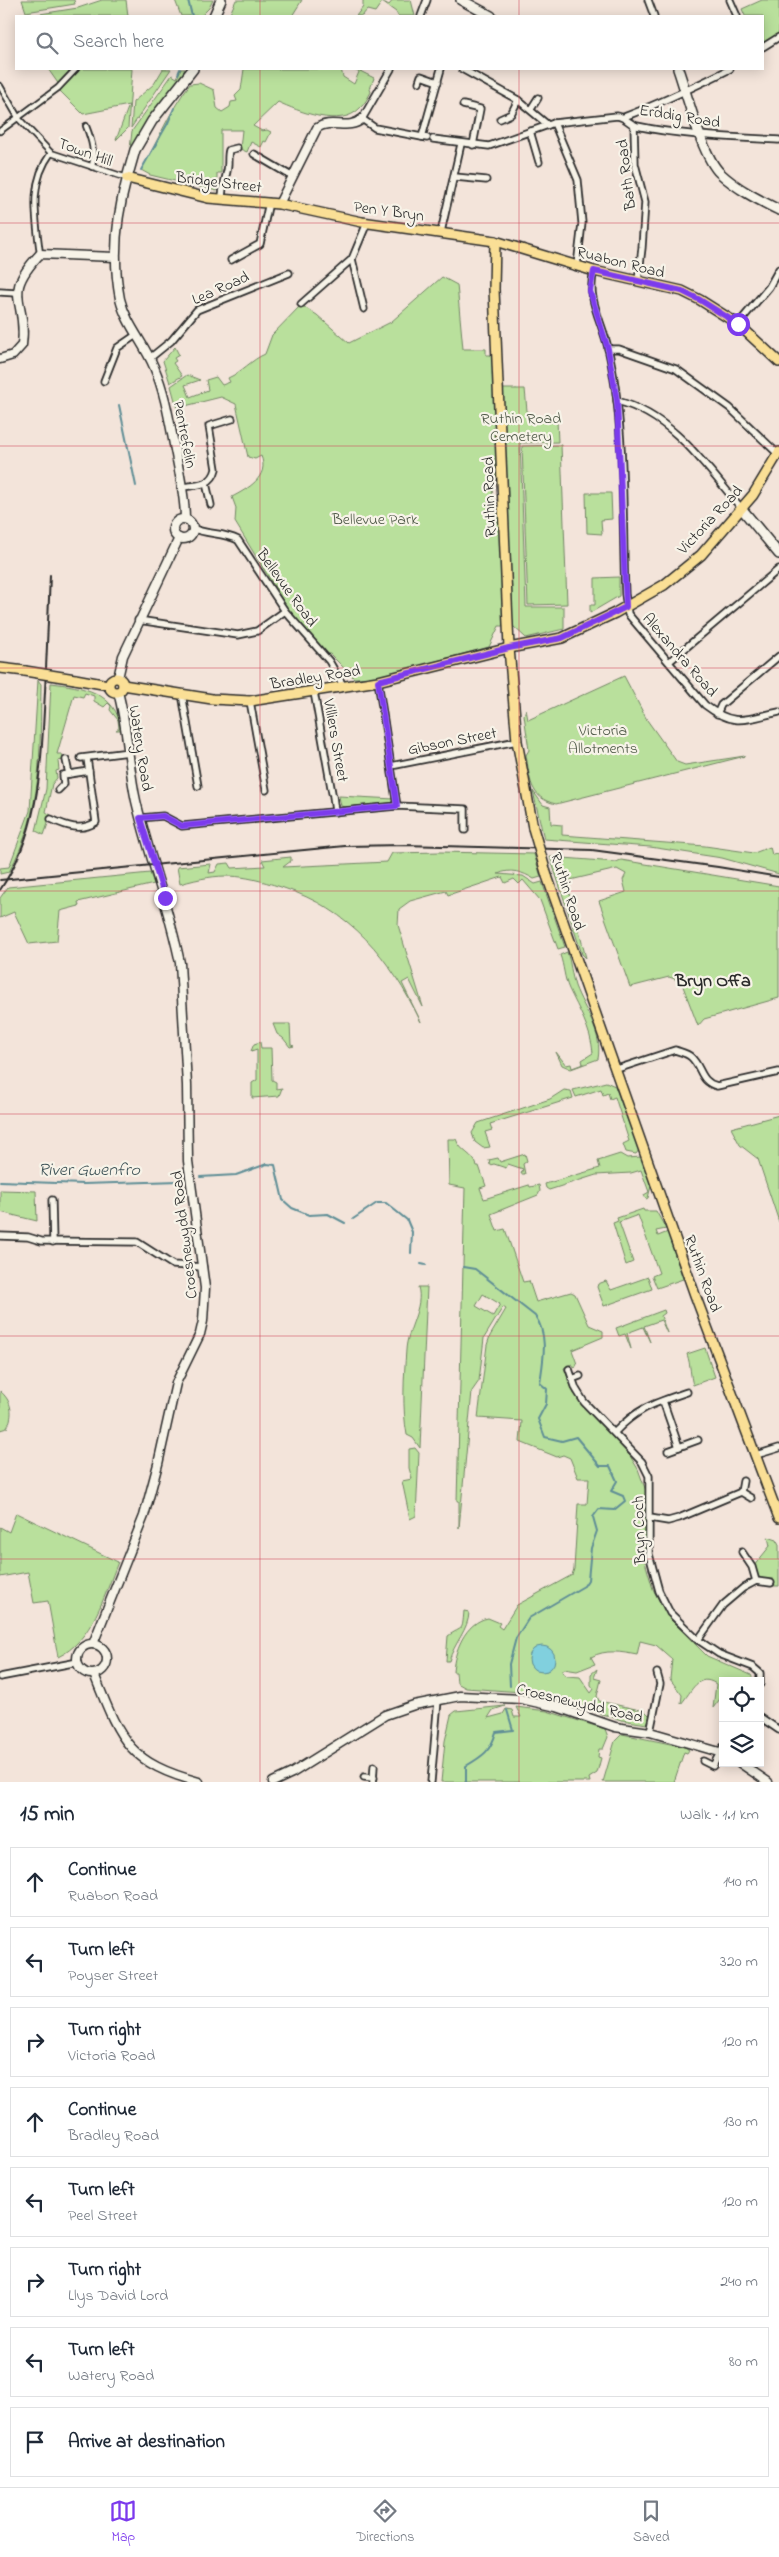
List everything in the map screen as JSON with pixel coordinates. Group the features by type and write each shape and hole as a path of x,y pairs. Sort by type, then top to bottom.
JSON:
{"main road":[{"path":"214,15 220,0"},
{"path":"461,0 489,15"},
{"path":"127,178 135,150 192,70"},
{"path":"678,70 700,135 719,172 751,195 779,210"},
{"name":"Bridge Street","path":"127,178 182,193 279,204"},
{"name":"Pen Y Bryn","path":"279,204 367,222 495,241"},
{"name":"Ruabon Road","path":"495,241 594,271 682,291 738,324 779,362"},
{"name":"Ruthin Road","path":"495,241 494,289 509,648 517,741 533,828 547,876 617,1069 695,1295 779,1518"},
{"name":"Victoria Road","path":"509,648 562,638 626,607 664,585 701,555 742,508 778,453"},
{"path":"742,508 779,554"},
{"name":"Bradley Road","path":"120,685 250,701 344,688 509,648"},
{"path":"0,668 108,685 112,679 120,685"}],"street":[{"path":"421,15 427,0"},
{"path":"648,0 654,15"},
{"path":"730,0 737,15"},
{"path":"764,46 779,37"},
{"path":"0,131 58,88 75,70"},
{"path":"279,204 317,128 331,122 352,125 362,119 390,70"},
{"path":"428,138 441,70"},
{"path":"464,70 518,100 551,124 578,180 582,223 577,266"},
{"path":"624,117 670,96 686,92 728,70"},
{"path":"419,82 421,76 438,82"},
{"name":"Town Hill","path":"0,86 19,118 51,153 127,178"},
{"path":"531,109 538,98"},
{"path":"500,119 511,114 518,100"},
{"path":"464,105 480,109 473,145"},
{"name":"Erddig Road","path":"362,119 376,128 461,144 490,146 551,124 624,117 634,125 700,135 779,140"},
{"name":"Bath Road","path":"634,125 635,164 644,202 638,281"},
{"path":"86,126 92,140 94,155 92,167"},
{"path":"530,130 539,162"},
{"path":"441,232 461,144"},
{"path":"222,199 222,184 228,168 228,152 237,148"},
{"path":"0,359 13,355 22,345 16,290 20,275 40,254 36,185 40,167 51,153"},
{"path":"254,154 293,177"},
{"path":"455,177 486,180"},
{"name":"Pentrefelin","path":"127,178 117,224 115,257 121,300 136,334 150,358 166,401 182,487 185,519"},
{"path":"231,260 260,244 270,202"},
{"path":"301,304 352,260 367,222"},
{"path":"40,254 115,257"},
{"path":"352,260 364,308"},
{"path":"738,324 769,287 779,269"},
{"path":"594,271 590,291 608,349 617,401 626,607"},
{"name":"Lea Road","path":"150,358 171,341 196,310 289,273"},
{"path":"0,292 16,290"},
{"path":"104,380 117,348 136,334"},
{"path":"608,349 618,349 676,369 730,408 778,453"},
{"path":"617,401 663,423 684,440 742,508"},
{"path":"182,487 206,483 214,476 216,469 209,426 232,420"},
{"path":"206,483 211,505"},
{"path":"179,519 185,519 190,522 192,528 188,537 179,538 174,534 173,526 179,519"},
{"name":"Bellevue Road","path":"192,528 201,532 229,535 238,540 285,611 329,661 344,688"},
{"name":"Watery Road","path":"179,538 138,620 123,656 120,685 140,818 174,930 182,983"},
{"path":"670,661 779,569"},
{"name":"Alexandra Road","path":"626,607 628,614 670,661 705,705 717,714 733,721 779,712"},
{"path":"138,620 238,636 257,630 285,611"},
{"path":"717,714 721,705 779,656"},
{"path":"378,681 397,806"},
{"name":"Villiers Street","path":"314,692 336,812"},
{"path":"182,694 198,786"},
{"path":"250,701 266,790"},
{"name":"Gibson Street","path":"391,766 517,741"},
{"path":"51,819 71,827 85,826 96,822 89,771 84,758 129,752"},
{"path":"66,760 69,774"},
{"path":"58,790 64,784 64,775 89,771"},
{"path":"140,818 163,816 182,826 397,806 465,809 465,830"},
{"name":"Croesnewydd Road","path":"93,1644 146,1507 158,1464 176,1383 200,1334 205,1307 203,1267 190,1181 182,983"},
{"path":"617,1069 675,1050 692,1058 701,1075 709,1084 717,1086 779,1072"},
{"path":"52,1200 53,1242"},
{"path":"0,1236 28,1237 53,1242 137,1242 173,1265 203,1267"},
{"name":"Bryn Coch","path":"569,1369 584,1402 642,1462 649,1476 649,1554 659,1592 670,1613 698,1640 719,1654 753,1667 760,1673 760,1677"},
{"path":"572,1379 580,1376"},
{"path":"615,1432 636,1412 687,1392"},
{"path":"663,1400 679,1446"},
{"path":"668,1450 698,1440"},
{"path":"756,1455 779,1448"},
{"path":"741,1492 743,1481"},
{"path":"650,1518 668,1521 679,1518 741,1492"},
{"path":"741,1492 751,1498"},
{"path":"742,1552 752,1567 756,1581"},
{"path":"698,1640 733,1595 756,1581 771,1583"},
{"path":"93,1644 101,1647 107,1658 102,1670 94,1674 82,1670 78,1662 81,1649 93,1644"},
{"path":"0,1677 78,1662"},
{"path":"650,1732 660,1684 656,1673"},
{"path":"94,1674 113,1722 133,1751 150,1765 199,1782"},
{"name":"Croesnewydd Road","path":"273,1782 292,1773 385,1715 438,1700 460,1696 520,1699 557,1707 615,1727 650,1732 719,1750"},
{"path":"431,1782 438,1700"},
{"path":"764,1719 779,1730"},
{"name":"Croesnewydd Road","path":"703,1761 713,1766 719,1756"},
{"path":"364,1777 373,1780 374,1766"},
{"path":"745,1767 763,1781"}],"green space":[{"path":"22,0 74,0 75,4 26,12"},
{"path":"102,0 126,0 128,15 33,15 78,8"},
{"path":"175,0 213,0 209,8 202,15 181,15"},
{"path":"236,0 302,0 293,15 229,15"},
{"path":"363,0 380,0 389,5 393,0 411,0 415,15 398,15 382,2 375,12 367,10 363,15 357,15 363,7"},
{"path":"762,0 779,0 779,35 764,43 764,15 745,15 742,9"},
{"path":"49,70 132,70 128,128 116,140 129,105 83,114 60,91 62,89"},
{"path":"162,70 170,70 131,128 133,102 154,84"},
{"path":"181,70 184,70 166,100 130,149 132,131 172,75 177,78"},
{"path":"244,70 341,70 343,77 354,84 359,72 354,70 358,70 374,78 370,89 371,92 363,105 352,114 342,117 319,116 278,102 253,126 262,131 267,130 271,132 266,142 264,141 261,147 251,142 247,152 240,149 242,130 221,130 221,173 217,173 217,191 150,175 141,170 170,114 190,84 199,83 214,90 217,108 222,112 230,107 231,102 237,101 235,96 241,90"},
{"name":"Bellevue Park","path":"442,277 457,285 463,349 486,349 486,355 492,355 498,480 492,481 493,512 499,512 504,626 499,626 489,647 377,677 354,678 330,654 327,654 288,609 235,522 236,508 232,497 256,481 260,476 263,463 261,456 255,459 248,457 236,404 221,397 177,408 171,386 187,375 200,380 185,385 190,397 208,390 206,380 216,377 222,385 230,382 228,378 265,354 272,335 301,305 317,315 349,343 391,322"},
{"path":"175,347 179,355 174,358 176,361 173,363 182,376 170,383 163,361"},
{"name":"Ruthin Road Cemetery","path":"503,389 525,389 527,411 546,420 557,420 558,442 520,443 526,607 564,607 564,629 526,638 513,626"},
{"path":"561,445 567,604 528,605 522,446"},
{"path":"586,493 611,493 612,519 601,520 602,534 587,533"},
{"path":"619,577 619,596 590,613 590,605 595,605 595,578"},
{"name":"Victoria Allotments","path":"624,676 647,720 677,762 685,765 745,756 556,804 540,797 532,786 526,755 529,750 524,715 526,709 528,720"},
{"path":"38,680 41,684 40,734 34,803 20,849 9,872 0,874 0,868 9,867 30,811"},
{"path":"51,683 86,689 96,693 105,699 112,707 118,717 122,730 116,730 119,728 118,720 110,710 111,706 108,703 104,707 94,701 94,696 85,693 83,697 74,695 57,754 62,754 63,760 58,761 59,770 56,771 57,778 52,784 46,812 51,815 44,835 36,831 46,789"},
{"path":"533,791 543,805 550,807 551,824 562,825 562,835 705,846 754,853 770,847 772,855 779,854 779,874 722,858 650,847 544,839"},
{"path":"339,796 394,799 390,803 345,807 341,806"},
{"path":"392,853 534,854 541,877 534,879 525,874 512,871 498,874 523,876 535,884 542,882 565,947 558,949 540,900 523,880 519,884 514,879 505,883 502,877 448,895 446,891 410,901 399,909 398,925 423,1007 409,979 402,983 421,1022 409,998 381,957 366,939 328,909 306,897 254,879 220,876 180,884 177,867 211,864 209,873 215,872 219,864 229,863 232,868 265,866 262,860 291,857 291,861 283,867 387,862"},
{"path":"550,857 616,862 621,860 779,886 779,998 704,1019 698,1026 681,981 669,977 630,987 599,901 626,892 623,880 626,874 617,869 566,881 586,958 582,954"},
{"path":"150,873 154,884 78,902 79,906 60,911 57,941 29,944 14,912 0,918 0,898 8,887"},
{"path":"567,952 575,986 592,1021 599,1049 598,1059 571,1069 562,1065 556,1052 566,1065 571,1064 572,1068 583,1064 582,1060 593,1053 587,1028 566,981 560,955"},
{"path":"273,1024 290,1024 291,1045 294,1046 290,1047 277,1034"},
{"path":"260,1042 261,1048 271,1048 272,1080 276,1082 276,1089 282,1088 279,1096 252,1098 252,1083 257,1080 257,1049 251,1051 254,1044"},
{"path":"606,1082 615,1086 639,1150 636,1154 626,1152 623,1144 629,1141 615,1097 610,1099 608,1093 603,1095 601,1089 576,1097 573,1090"},
{"path":"564,1090 571,1091 573,1098 490,1124 492,1130 485,1132 490,1147 483,1148 475,1142 472,1133 478,1123 550,1099"},
{"path":"779,1115 779,1222 758,1159 740,1145 731,1128"},
{"path":"448,1139 456,1139 477,1166 479,1166 486,1186 480,1188 484,1199 529,1185 530,1187 539,1185 540,1191 538,1195 491,1214 497,1231 505,1229 523,1282 529,1281 536,1302 571,1292 575,1294 589,1325 603,1331 603,1337 572,1350 577,1364 575,1368 572,1364 564,1368 574,1394 630,1456 638,1469 646,1491 645,1562 653,1589 664,1610 671,1620 707,1656 752,1677 719,1677 719,1700 713,1708 716,1684 704,1680 700,1682 681,1704 682,1695 670,1679 672,1659 656,1645 640,1641 637,1655 619,1652 597,1654 591,1657 595,1664 577,1671 564,1669 562,1672 567,1676 580,1677 591,1693 594,1689 591,1685 591,1674 597,1669 594,1678 601,1680 597,1696 599,1701 645,1711 650,1716 647,1724 621,1720 548,1697 521,1692 466,1688 457,1683 456,1672 453,1672 458,1647 473,1625 488,1618 500,1623 498,1626 502,1629 517,1605 572,1575 578,1504 587,1504 589,1478 578,1478 570,1458 563,1455 557,1457 520,1442 522,1421 478,1418 487,1345 490,1336 506,1309 503,1307 484,1338 479,1381 472,1391 459,1528 459,1501 457,1501 465,1188 449,1185","holes":["483,1294 500,1304 493,1316 476,1306","537,1647 549,1670 538,1671 531,1665 530,1656"]},
{"path":"525,1154 527,1161 523,1164 525,1174 521,1174 523,1169 508,1164 506,1168 494,1164 490,1165 489,1160 498,1158 500,1162"},
{"path":"620,1154 627,1158 641,1157 651,1186 648,1198 646,1199 644,1195 649,1192 641,1170 631,1173 596,1175 549,1190 546,1188 545,1184 600,1168 598,1161"},
{"path":"0,1190 36,1191 37,1221 0,1212"},
{"path":"643,1209 644,1211 656,1211 666,1229 656,1231 658,1236 668,1232 683,1279 657,1288 652,1276 659,1273 638,1215 619,1222 633,1262 626,1265 613,1223 618,1221 617,1218"},
{"path":"648,1277 652,1289 604,1306 597,1287 598,1284 606,1281 611,1290"},
{"path":"418,1287 427,1287 420,1448 413,1438 407,1435 404,1404 406,1350 419,1302"},
{"path":"664,1310 665,1313 661,1316 667,1333 661,1320 644,1326 650,1342 643,1327 627,1333 631,1349 625,1334 619,1336 616,1328"},
{"path":"705,1348 715,1377 693,1385 687,1354"},
{"path":"0,1391 9,1403 11,1418 7,1428 0,1430"},
{"path":"415,1448 419,1453 416,1516 410,1519 402,1481 412,1479 409,1468 409,1449"},
{"path":"16,1513 118,1562 96,1616 80,1640 70,1650 58,1657 48,1601 34,1603 28,1572 0,1577 0,1527 9,1532"},
{"path":"768,1537 777,1540 779,1545 779,1586 773,1586 772,1582 757,1580 753,1567 770,1546"},
{"path":"464,1611 469,1612 467,1624 449,1661 446,1661 448,1636 461,1628"},
{"path":"505,1706 493,1710 488,1718 503,1714 506,1709 512,1710 514,1717 521,1717 516,1707 547,1711 605,1729 608,1737 603,1749 599,1749 598,1757 601,1758 597,1773 589,1778 590,1782 441,1782 445,1741 451,1715 456,1711"},
{"path":"622,1734 685,1747 689,1750 687,1753 684,1752 674,1782 603,1782 615,1741"}],"water":[{"path":"542,1646 551,1650 555,1659 551,1668 542,1672 533,1668 529,1659 533,1650"}],"waterway":[{"name":"River Gwenfro","path":"188,0 192,15"},
{"name":"River Gwenfro","path":"178,74 180,70"},
{"name":"River Gwenfro","path":"141,170 168,123 174,108"},
{"name":"River Gwenfro","path":"119,405 136,486"},
{"name":"River Gwenfro","path":"200,1177 236,1175 267,1164 275,1165 283,1200 292,1208 309,1215 328,1214 345,1223"},
{"name":"River Gwenfro","path":"0,1181 84,1184 179,1181"},
{"name":"River Gwenfro","path":"353,1219 377,1203 386,1203 407,1220 412,1232 411,1253"},
{"name":"River Gwenfro","path":"421,1264 426,1265"},
{"name":"River Gwenfro","path":"463,1267 475,1269 535,1316 544,1340 540,1383 547,1389 546,1404 538,1419 545,1437 562,1441 576,1437 600,1466 610,1466 617,1481 611,1491 623,1496 625,1501 614,1510 599,1509 593,1517 597,1531 591,1548 588,1580 584,1586 529,1618 516,1638 509,1664 510,1686"},
{"name":"River Gwenfro","path":"466,1782 466,1766 486,1752 492,1744 496,1732 513,1730 507,1710"}],"railway":[{"path":"0,890 14,867 24,844 31,819 40,770 50,575"},
{"path":"0,880 345,846 404,845 592,850 779,877"}],"district":[{"name":"Bryn Offa","path":"713,980"}],"route":[{"path":"165,898 140,818 163,816 171,818 174,823 182,826 397,806 378,681 509,648 562,638 626,607 617,401 605,335 590,291 594,271 682,291 738,324"}]}
